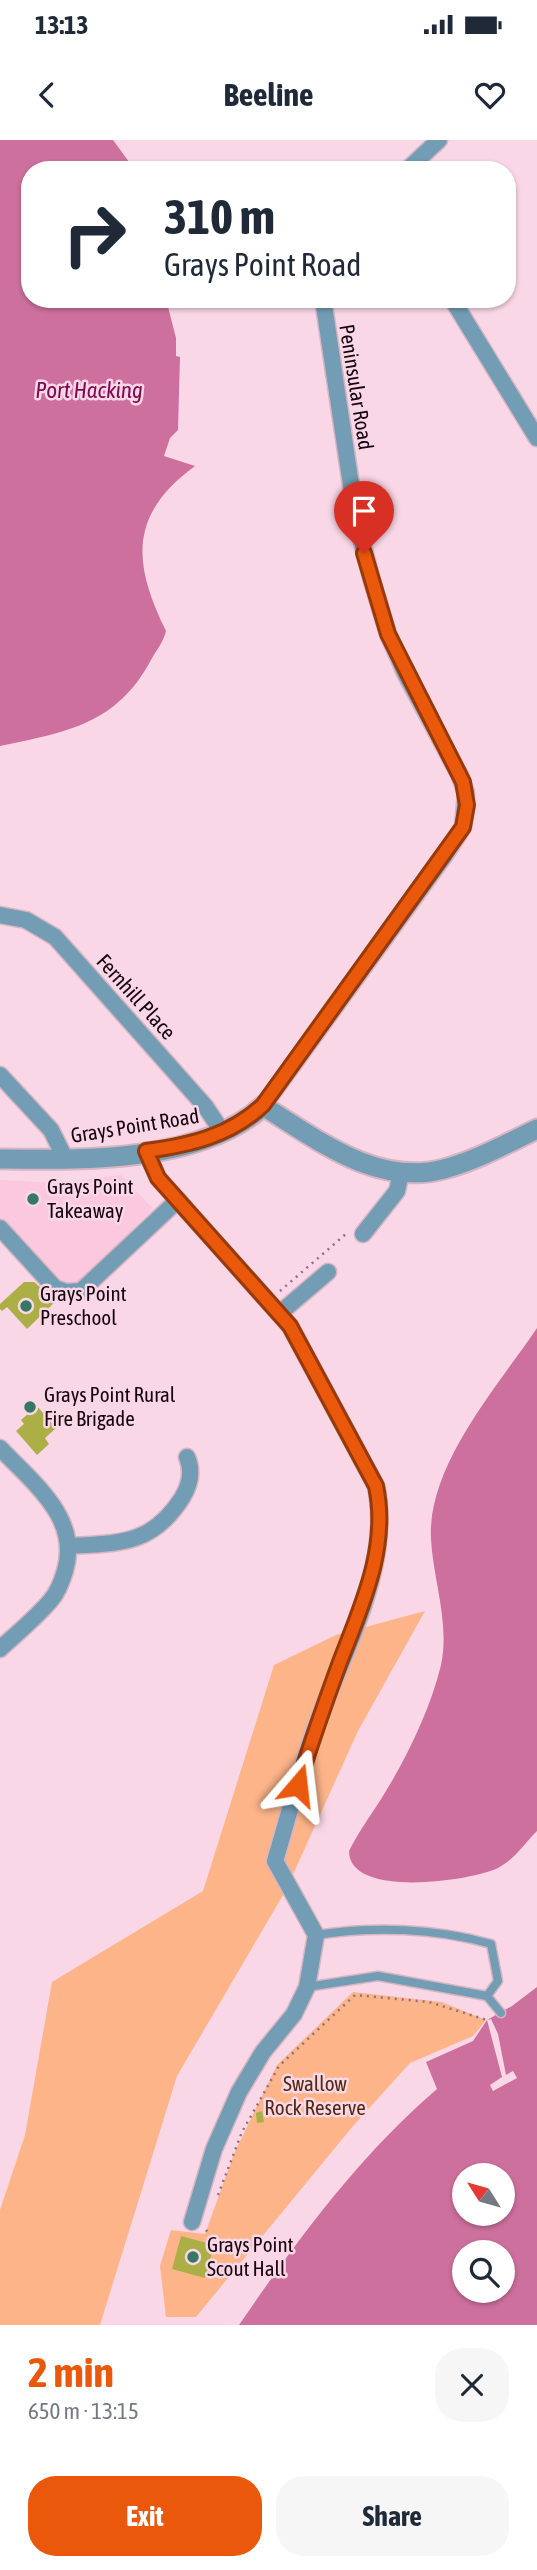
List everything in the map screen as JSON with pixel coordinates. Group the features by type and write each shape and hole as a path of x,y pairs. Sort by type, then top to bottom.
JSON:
{"street":[{"path":"417,161 439,140"},
{"name":"Peninsular Road","path":"263,1105 456,840 463,827 467,805 459,774 388,634 372,581 354,504 324,308"},
{"path":"458,308 537,438"},
{"name":"Fernhill Place","path":"0,915 26,920 55,937 205,1106 223,1133"},
{"path":"0,1075 51,1130 66,1160"},
{"path":"263,1105 367,1167 401,1173 444,1169 537,1129"},
{"name":"Grays Point Road","path":"0,1159 66,1160 181,1146 239,1125 263,1105"},
{"path":"146,1151 153,1169 280,1313 303,1346 370,1474 381,1512 369,1588 313,1734 275,1861 316,1935 307,1987 294,2014 263,2052 239,2092 214,2149 192,2222"},
{"path":"363,1234 397,1191 401,1173"},
{"path":"0,1228 55,1287 66,1292 80,1291 178,1200"},
{"path":"280,1313 328,1272"},
{"path":"0,1448 53,1505 64,1523 69,1546 61,1582 52,1598 0,1649"},
{"path":"69,1546 116,1543 147,1535 168,1520 188,1488 191,1466 187,1457"}],"lane":[{"path":"316,1935 360,1928 468,1937 491,1944 498,1981 487,1996"},
{"path":"307,1987 378,1976 487,1996 501,2013"}],"path":[{"path":"215,2202 242,2132 279,2066 355,1995 429,2002 487,2020"},
{"path":"208,2220 205,2229 212,2238 210,2244"}],"shaded area":[{"path":"121,1175 153,1209 109,1252 112,1256 77,1288 59,1287 0,1222 0,1180 60,1183"}],"green space":[{"path":"425,1611 358,1731 286,1890 177,2076 100,2325 0,2325 0,2210 25,2135 52,1982 203,1891 274,1665 336,1635"},
{"name":"Swallow Rock Reserve","path":"353,1992 442,2002 486,2020 473,2036 410,2063 353,2126 196,2317 166,2317 160,2266 171,2230 205,2234 234,2154 277,2065"}],"water":[{"name":"Port Hacking","path":"0,140 113,140 128,161 21,161 21,308 168,308 176,338 176,356 180,357 178,430 170,438 164,456 195,466 173,484 158,503 148,522 143,542 147,584 166,631 162,643 137,681 106,712 68,730 0,746"},
{"path":"537,1328 537,1831 509,1860 484,1873 463,1878 413,1882 389,1881 368,1876 354,1866 349,1851 409,1749 431,1699 441,1665 444,1633 431,1539 433,1511 440,1483 468,1428"},
{"path":"537,1987 537,2325 239,2325 284,2261 355,2171 408,2115 437,2089 426,2062 473,2041 487,2020"}],"pier":[{"path":"491,2019 498,2034 506,2075 513,2071 517,2078 493,2091 490,2085 502,2077 487,2020"}],"building":[{"name":"Grays Point Preschool","path":"24,1282 34,1282 56,1301 27,1329 7,1307 2,1311 0,1309 0,1304"},
{"path":"37,1406 56,1428 45,1438 49,1444 37,1455 16,1431 24,1424 21,1420"},
{"path":"262,2111 264,2122 257,2123 256,2113"},
{"name":"Grays Point Scout Hall","path":"181,2236 214,2245 205,2278 172,2269"}],"place":[{"name":"Grays Point Takeaway","path":"33,1199"},
{"name":"Grays Point Preschool","path":"26,1306"},
{"name":"Grays Point Rural Fire Brigade","path":"30,1407"},
{"name":"Grays Point Scout Hall","path":"193,2257"}],"route":[{"path":"298,1785 313,1734 369,1588 381,1512 376,1486 290,1326 158,1178 146,1151 181,1146 223,1133 239,1125 263,1105 425,884 463,827 467,805 463,782 388,634 364,553"}]}
